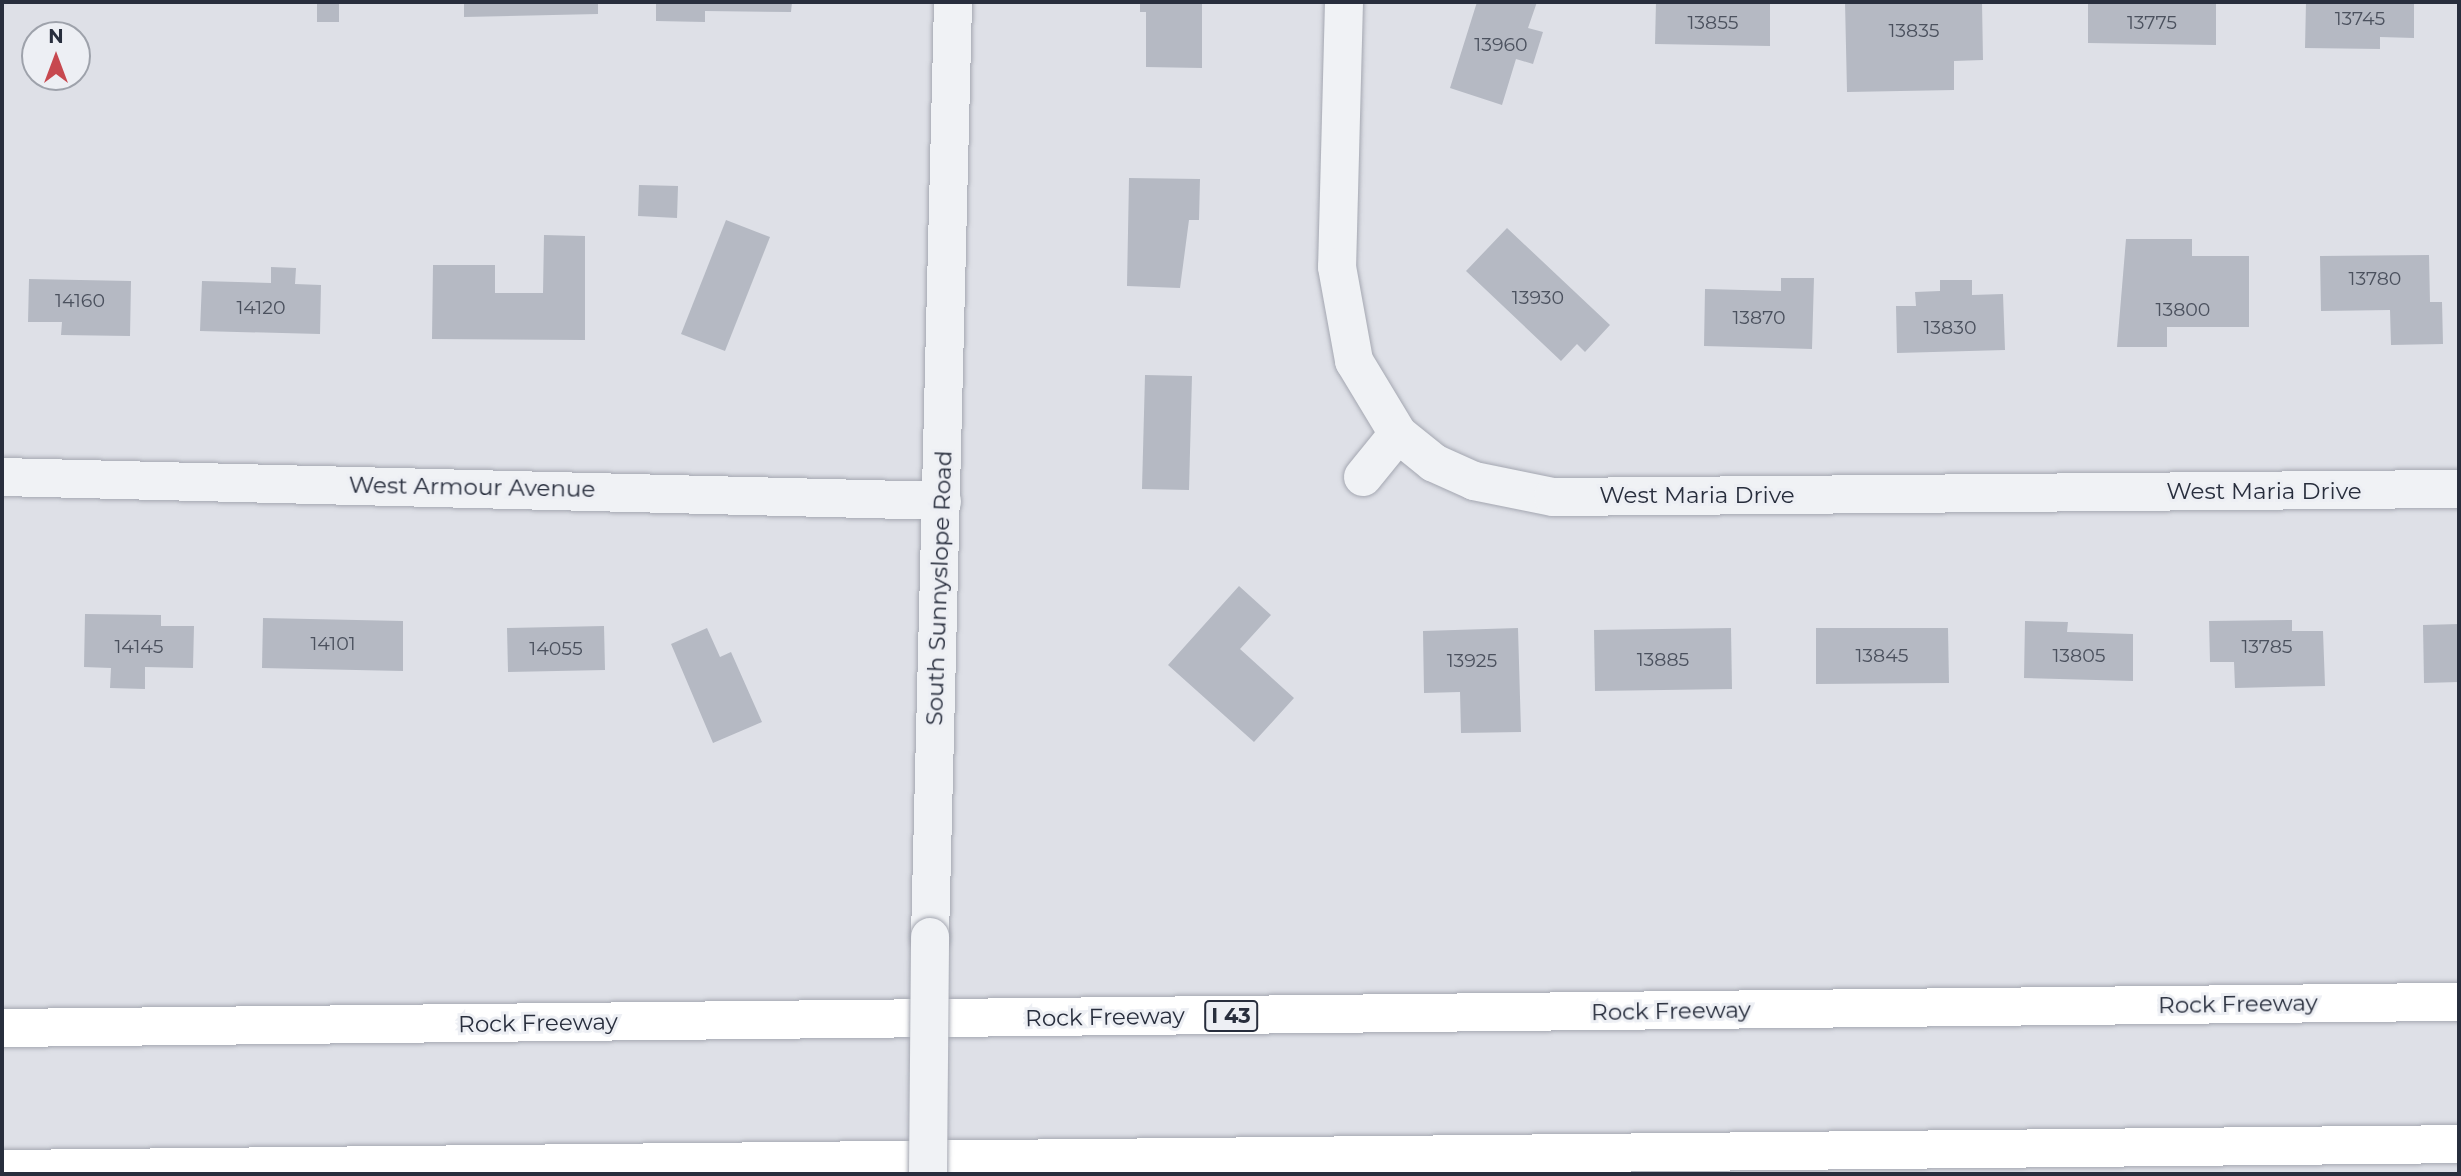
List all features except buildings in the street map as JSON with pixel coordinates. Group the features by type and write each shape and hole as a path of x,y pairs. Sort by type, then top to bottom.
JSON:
{"highway":[{"name":"Rock Freeway","path":"2,1028 2459,1002"},
{"path":"2,1169 2459,1143"}],"street":[{"name":"South Sunnyslope Road","path":"928,1174 930,937 953,2"},
{"name":"West Maria Drive","path":"1344,2 1340,310 1354,361 1398,434 1434,463 1474,481 1553,497 2459,489"},
{"path":"1363,477 1398,434"},
{"name":"West Armour Avenue","path":"2,477 942,501"}]}
